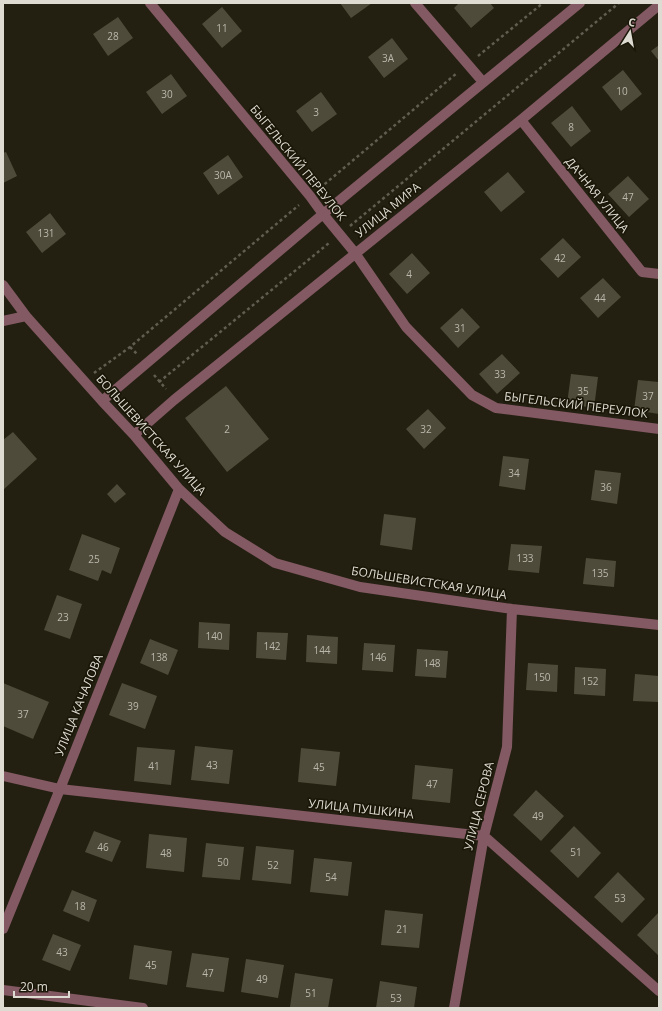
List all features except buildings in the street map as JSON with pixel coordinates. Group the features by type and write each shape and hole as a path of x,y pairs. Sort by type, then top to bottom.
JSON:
{"street":[{"name":"БЫГЕЛЬСКИЙ ПЕРЕУЛОК","path":"150,3 356,253 406,327 472,395 496,408 659,429"},
{"path":"416,3 483,82"},
{"path":"102,401 323,214 580,3"},
{"name":"УЛИЦА МИРА","path":"134,435 174,400 521,120 659,5"},
{"name":"ДАЧНАЯ УЛИЦА","path":"521,120 642,272 659,274"},
{"name":"БОЛЬШЕВИСТСКАЯ УЛИЦА","path":"3,285 26,316 134,435 179,489 225,532 275,563 360,588 512,609 659,625"},
{"path":"3,321 26,316"},
{"name":"УЛИЦА КАЧАЛОВА","path":"3,929 179,489"},
{"name":"УЛИЦА СЕРОВА","path":"454,1008 484,836 507,747 512,609"},
{"name":"УЛИЦА ПУШКИНА","path":"3,776 60,789 484,836"},
{"path":"484,836 659,991"},
{"path":"3,990 143,1008"}],"path":[{"path":"159,382 618,3"},
{"path":"145,365 174,400"}]}
